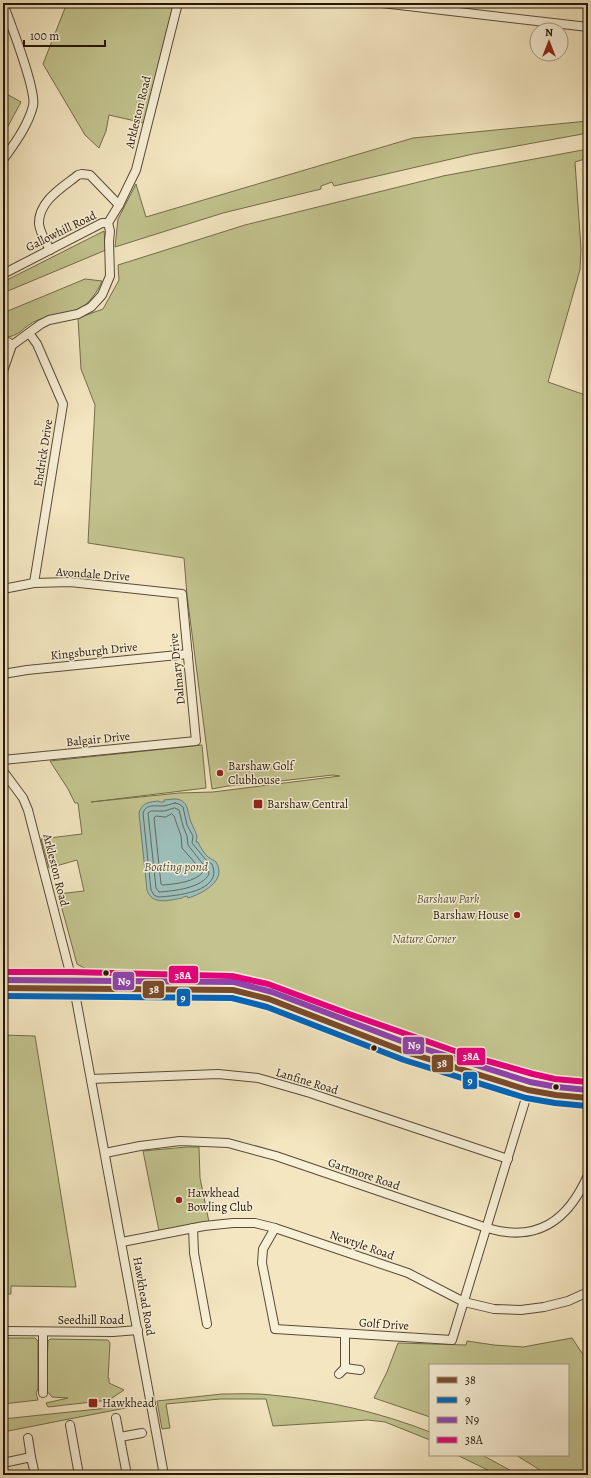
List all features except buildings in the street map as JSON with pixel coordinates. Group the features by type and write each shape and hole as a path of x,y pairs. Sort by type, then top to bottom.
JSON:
{"main road":[{"path":"3,980 73,984 230,984 253,988 556,1095 588,1098"},
{"path":"3,988 73,984"},
{"path":"529,1086 588,1090"}],"street":[{"name":"Arkleston Road","path":"108,223 119,205 136,170 178,3"},
{"path":"382,3 588,27"},
{"path":"3,160 26,124 34,105 32,88 4,7"},
{"path":"50,250 41,234 39,224 40,214 44,204 78,175 90,175 119,205"},
{"name":"Gallowhill Road","path":"3,274 102,223 108,223"},
{"path":"4,367 9,356 9,346 29,333 35,327 49,320 78,314 91,307 102,295 110,276 110,231 108,223"},
{"name":"Endrick Drive","path":"29,333 36,344 63,404 34,584"},
{"name":"Avondale Drive","path":"3,589 34,584 70,582 182,594"},
{"name":"Dalmary Drive","path":"182,594 196,741"},
{"name":"Kingsburgh Drive","path":"3,674 27,670 188,654"},
{"name":"Balgair Drive","path":"3,760 196,741"},
{"name":"Arkleston Road","path":"3,771 26,804 73,984"},
{"name":"Hawkhead Road","path":"73,984 164,1475"},
{"name":"Lanfine Road","path":"91,1078 218,1074 258,1078 310,1093 508,1159"},
{"path":"464,1302 529,1086"},
{"name":"Gartmore Road","path":"105,1153 140,1146 180,1141 228,1143 276,1156 487,1228 519,1234 542,1228 552,1223 565,1212 574,1201 588,1175"},
{"name":"Newtyle Road","path":"122,1242 193,1228 243,1222 275,1228 408,1273 464,1302 494,1309 521,1310 544,1307 568,1301 588,1292"},
{"path":"193,1228 194,1253 207,1324"},
{"name":"Golf Drive","path":"275,1228 263,1249 262,1262 275,1329 452,1340 464,1302"},
{"name":"Seedhill Road","path":"3,1331 114,1332 138,1330"},
{"name":"Seedhill Road","path":"43,1332 43,1393"},
{"path":"345,1334 342,1371 360,1370"},
{"path":"116,1418 127,1475"},
{"path":"70,1425 79,1475"},
{"path":"120,1437 142,1433"},
{"path":"28,1438 35,1475"},
{"path":"3,1463 31,1457"}],"green space":[{"path":"67,3 175,3 144,123 109,115 106,131 99,148 85,135 43,64"},
{"path":"3,92 21,102 6,130 3,128"},
{"path":"588,121 588,133 473,154 334,186 332,182 321,186 321,189 223,213 115,247 118,219 136,184 146,217 413,138"},
{"path":"588,149 588,158 575,162 581,249 580,270 548,382 588,396 588,1083 569,1082 529,1075 457,1052 296,993 259,982 230,977 93,973 77,964 58,894 84,891 77,860 49,868 41,839 82,834 78,803 75,803 50,761 202,745 206,788 91,802 179,793 213,792 340,776 333,775 212,789 187,595 184,558 88,543 95,405 81,369 78,318 103,309 119,280 118,265 245,225 443,176"},
{"path":"104,231 106,250 3,293 3,282"},
{"path":"85,279 102,281 92,298 81,308 72,312 38,320 13,336 3,337 3,313"},
{"path":"3,1035 35,1036 76,1287 11,1286 11,1294 3,1294"},
{"name":"Hawkhead Bowling Club","path":"199,1147 200,1178 209,1222 159,1231 143,1151"},
{"path":"3,1338 35,1338 38,1341 38,1389 36,1393 38,1400 3,1404"},
{"path":"572,1338 584,1356 588,1358 588,1475 548,1475 518,1456 569,1456 569,1364 429,1364 429,1417 374,1398 387,1372 398,1343 466,1345 467,1341 523,1347"},
{"path":"50,1339 108,1340 110,1343 109,1383 124,1390 109,1400 48,1407 46,1403 68,1398 52,1397 46,1390 48,1341"},
{"path":"222,1394 253,1394 292,1397 352,1408 391,1418 429,1432 429,1440 385,1422 368,1420 273,1426 266,1399 220,1399 166,1404 170,1428 162,1429 157,1401"},
{"path":"146,1404 3,1432 3,1419"},
{"path":"459,1456 484,1456 519,1475 498,1475"}],"water":[{"name":"Boating pond","path":"174,799 182,801 187,807 191,822 197,835 196,842 198,842 208,857 216,862 219,869 219,875 211,886 200,893 188,898 187,896 162,901 153,898 149,895 147,890 139,813 140,809 147,803 159,801 164,802 164,800"}],"transit line":[{"name":"38A","path":"3,972 72,972 232,976 268,984 466,1055 555,1079 588,1082"},
{"name":"N9","path":"3,980 234,982 272,992 409,1044 530,1082 557,1087 588,1090"},
{"name":"38","path":"3,988 233,990 269,999 406,1052 528,1090 556,1095 588,1098"},
{"name":"9","path":"3,996 232,998 267,1007 404,1060 526,1098 587,1106"}],"place":[{"name":"Barshaw Golf Clubhouse","path":"220,773"},
{"name":"Barshaw Central","path":"258,804"},
{"name":"Barshaw House","path":"517,915"},
{"name":"Hawkhead Bowling Club","path":"179,1200"},
{"name":"Hawkhead","path":"93,1403"}],"park label":[{"name":"Barshaw Park","path":"448,899"},
{"name":"Nature Corner","path":"424,939"}]}
